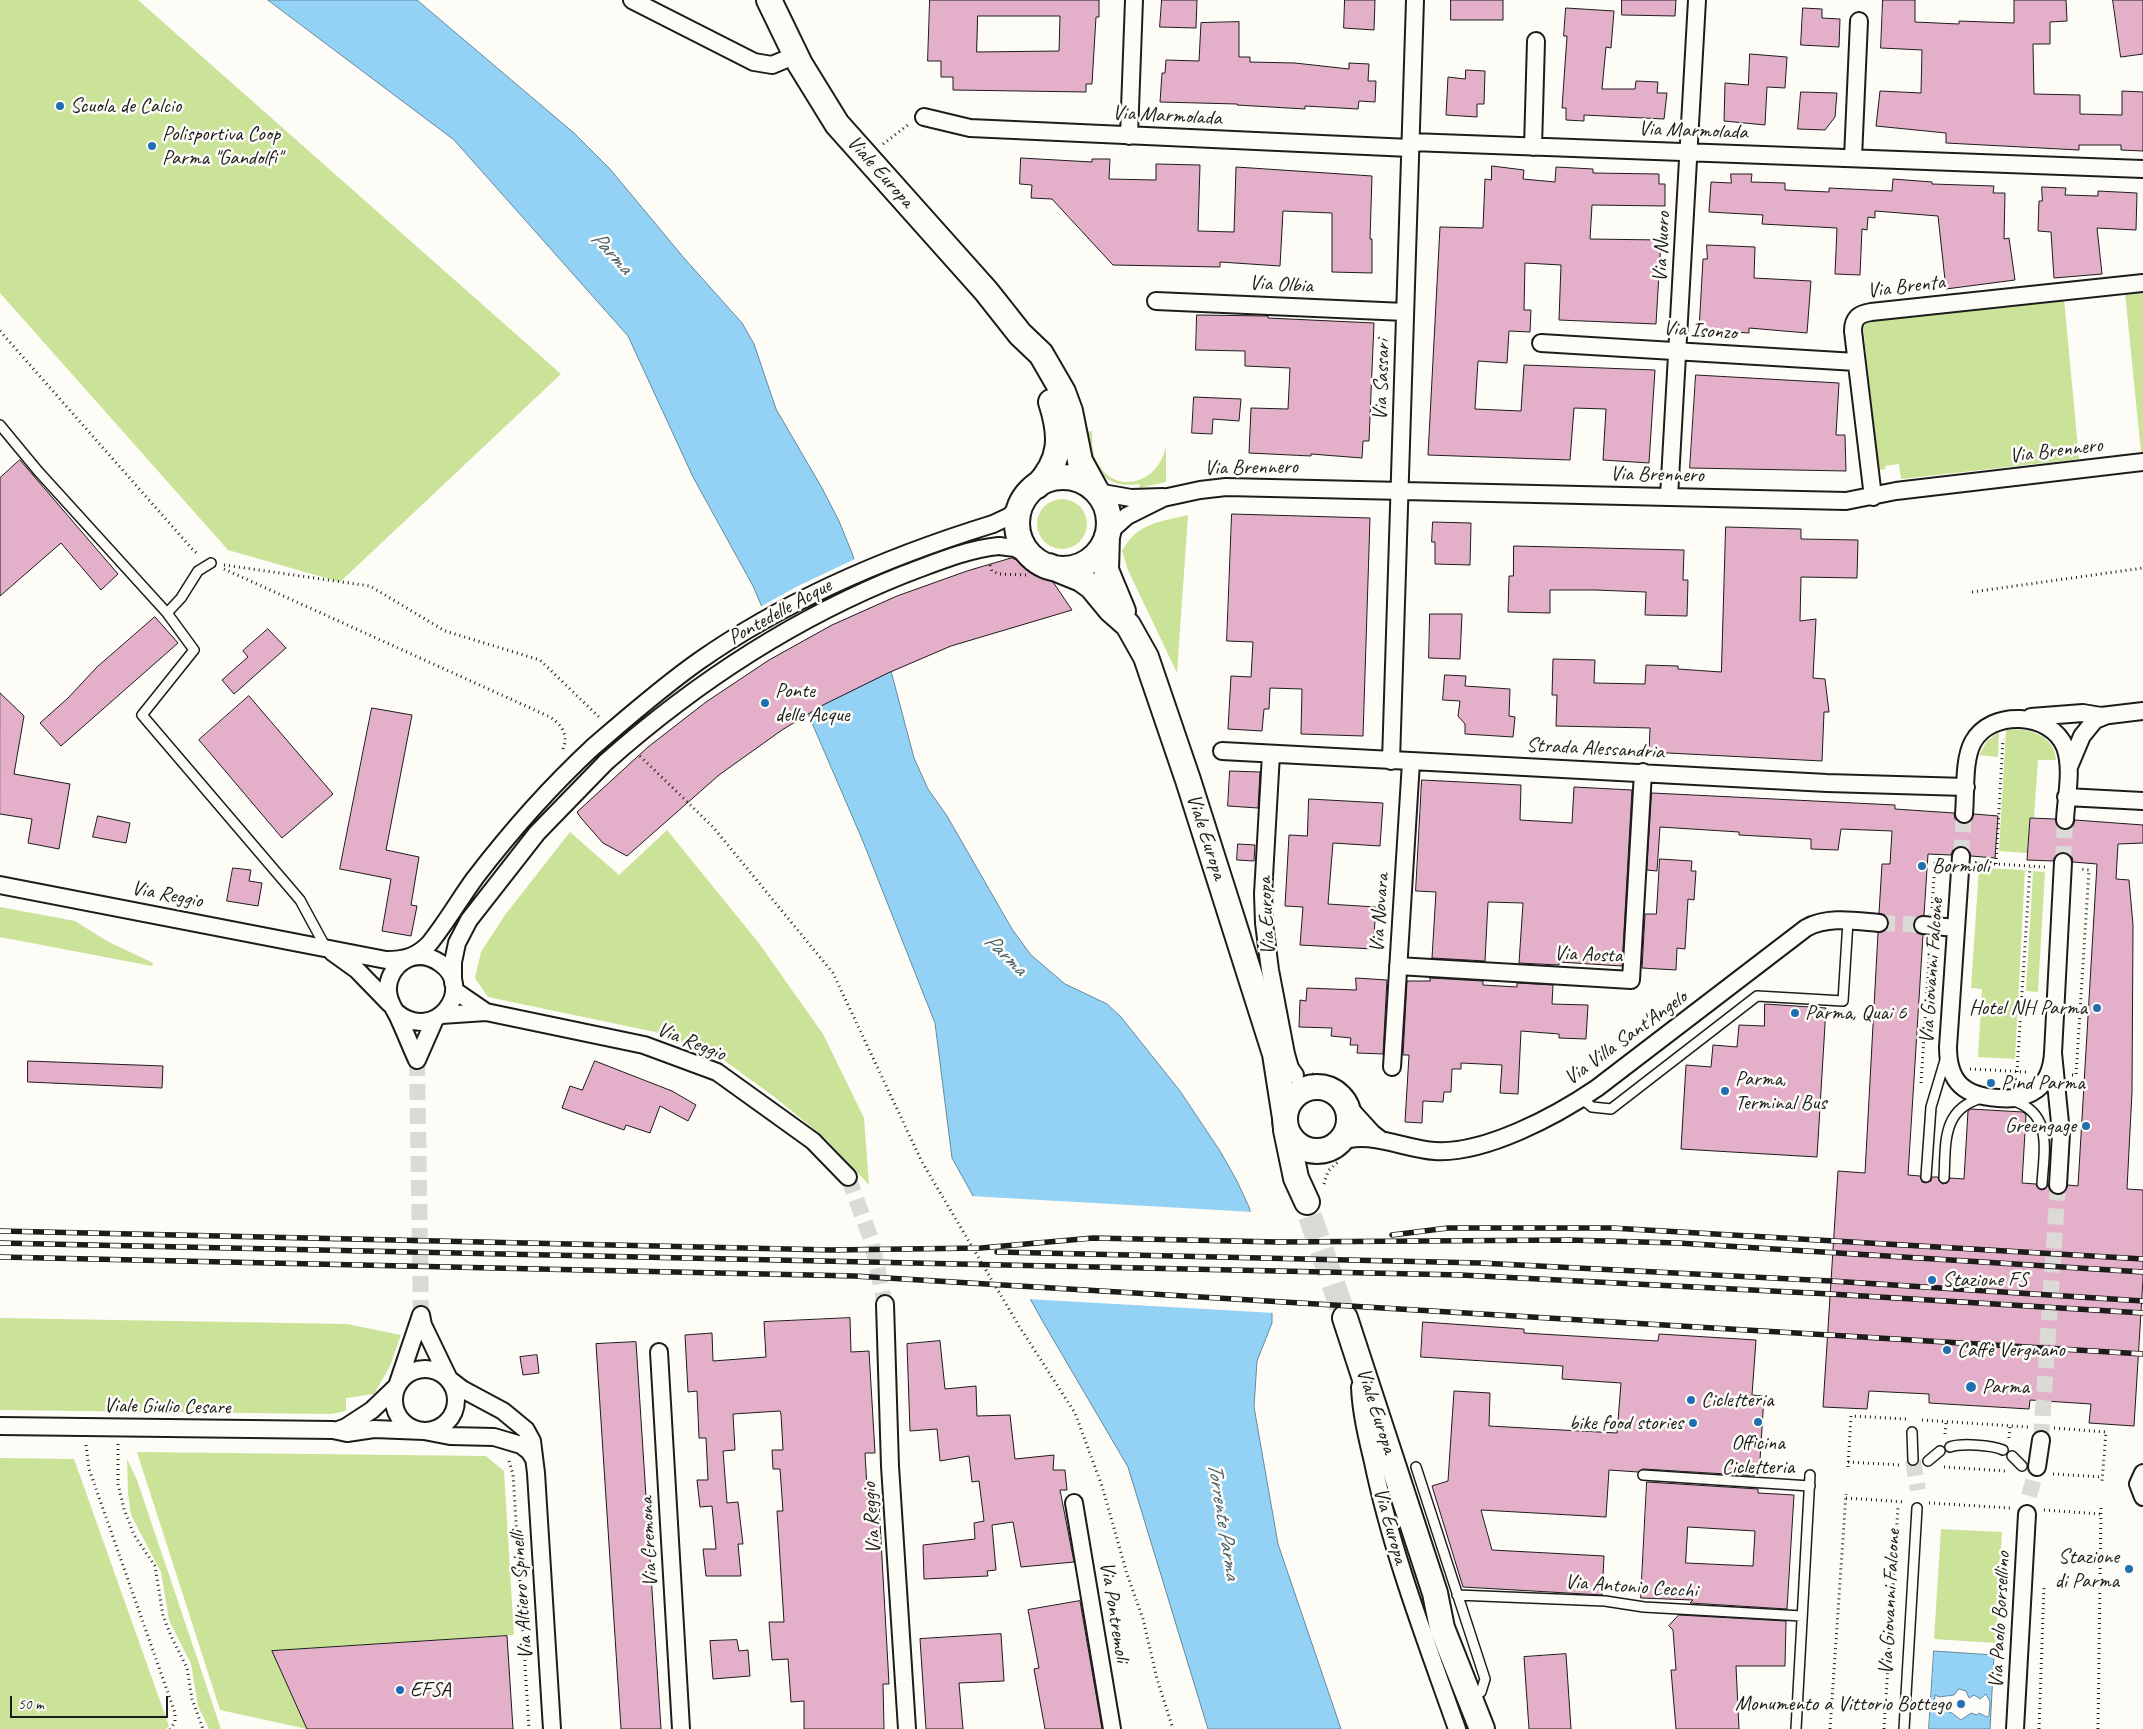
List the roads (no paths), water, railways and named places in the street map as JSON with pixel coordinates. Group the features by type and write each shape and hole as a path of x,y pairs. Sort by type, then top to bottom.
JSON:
{"main road":[{"name":"Viale Europa","path":"769,0 796,56 824,104 844,133 986,290 1014,327 1041,354 1057,380 1070,411 1080,461 1096,492"},
{"name":"Viale Europa","path":"1014,327 1030,362 1046,389 1056,422 1056,459 1050,471 1037,486"},
{"path":"1068,478 1083,482 1096,492 1108,512 1108,532 1103,545 1089,561 1070,568 1037,566 1019,536 1017,520 1021,504 1030,491 1052,479 1068,478"},
{"name":"Viale Europa","path":"1108,532 1105,547 1106,570 1128,624 1150,666 1275,1054"},
{"name":"Viale Europa","path":"1037,566 1081,579 1092,586 1111,610 1128,624"},
{"path":"1275,1054 1279,1063 1295,1075 1334,1094 1349,1120 1345,1133 1324,1154 1308,1178 1306,1190 1308,1209 1296,1178 1275,1054"},
{"path":"1334,1094 1310,1088 1298,1093 1288,1104 1285,1121 1291,1136 1306,1149 1319,1150 1334,1145"},
{"name":"Via Europa","path":"1345,1318 1353,1343"},
{"name":"Viale Europa","path":"1353,1343 1446,1594"},
{"path":"1446,1594 1452,1621 1498,1729"},
{"path":"1446,1594 1442,1628 1482,1729"}],"street":[{"path":"632,0 754,62 772,65 796,56"},
{"path":"1129,136 1134,0"},
{"name":"Via Sassari","path":"1391,761 1415,0"},
{"name":"Via Nuoro","path":"1669,497 1697,0"},
{"path":"1853,158 1859,21"},
{"path":"1532,147 1536,41"},
{"name":"Via Marmolada","path":"918,119 970,128 1129,136 1688,152 2143,169"},
{"name":"Via Brenta","path":"1872,497 1856,362 1853,324 1857,317 1863,313 2143,283"},
{"name":"Via Olbia","path":"1156,301 1405,312"},
{"name":"Via Isonzo","path":"1542,343 1856,362"},
{"name":"Via Brennero","path":"1096,492 1131,498 1167,496 1236,486 1846,500 1872,497 1896,491 2143,462"},
{"name":"Via Brennero","path":"1108,532 1127,516 1167,496"},
{"path":"454,987 450,1004 438,1017 417,1060 389,998 388,983 395,969 429,944 476,878 509,836 553,786 593,747 680,675 774,614 839,580 886,560 994,524 1010,516 1021,504"},
{"name":"Pontedelle Acque","path":"454,987 453,962 457,943 470,920 537,833 606,762 650,723 697,687 797,625 849,598 899,576 966,553 999,546 1015,548 1037,566"},
{"path":"2068,775 2080,739 2095,720 2105,716 2143,711"},
{"path":"1964,814 1968,756 1974,740 1980,732 1995,722 2035,716 2084,713 2105,716"},
{"path":"2016,720 2037,722 2046,726 2060,737 2067,754 2068,775 2065,820"},
{"name":"Strada Alessandria","path":"1222,751 1827,783 1966,787"},
{"name":"Via Europa","path":"1271,754 1263,894 1264,923 1270,970 1286,1054 1290,1068 1295,1075"},
{"name":"Via Novara","path":"1392,1067 1411,762"},
{"name":"Via Aosta","path":"1398,966 1631,980 1644,772"},
{"path":"2066,796 2143,801"},
{"name":"Via Giovanni Falcone","path":"1948,1047 1961,860"},
{"path":"1948,1047 1949,1064 1956,1080 1970,1092 1998,1098 2026,1096 2041,1086 2051,1070 2058,865"},
{"name":"Via Reggio","path":"0,885 386,960 407,960 421,956 436,960 448,970 454,987 486,1012"},
{"name":"Via Villa Sant'Angelo","path":"1334,1145 1353,1139 1381,1140 1415,1150 1462,1149 1495,1140 1528,1127 1581,1098 1614,1076 1806,928 1816,923 1879,922"},
{"path":"1929,926 1956,928"},
{"name":"Via Reggio","path":"326,948 357,970 408,1020 415,1022 429,1021 438,1017 486,1012 644,1044 717,1072 813,1141 848,1177"},
{"path":"2050,1184 2061,1132 2053,1053"},
{"name":"Via Villa Sant'Angelo","path":"1334,1094 1381,1140"},
{"name":"Via Reggio","path":"885,1304 890,1466 907,1729"},
{"path":"424,1431 443,1425 455,1410 457,1397 423,1326 421,1315 394,1399 397,1413 405,1424 417,1430 450,1436 506,1439 526,1448 534,1459"},
{"name":"Via Europa","path":"1353,1343 1359,1371 1362,1409 1380,1496 1413,1602 1457,1729"},
{"name":"Via Cremona","path":"659,1352 681,1729"},
{"path":"333,1430 346,1427 372,1410 398,1386 406,1375 418,1370 432,1369 448,1379"},
{"name":"Via Altiero Spinelli","path":"448,1379 519,1422 530,1437 534,1459 552,1729"},
{"name":"Viale Giulio Cesare","path":"0,1426 333,1430 347,1433 374,1429 424,1431"},
{"path":"2035,1469 2044,1434"},
{"path":"2143,1473 2138,1484 2143,1497"},
{"name":"Via Pontremoli","path":"1074,1502 1112,1729"},
{"name":"Via Paolo Borsellino","path":"2015,1729 2027,1511"}],"lane":[{"path":"0,425 38,471 167,613 194,650 142,715 300,900 326,948"},
{"path":"167,613 181,598 198,571 211,563"},
{"path":"1581,1098 1592,1107 1611,1108 1757,996 1843,1001 1848,921"},
{"name":"Via Giovanni Falcone","path":"1926,1177 1931,1107 1938,1088 1948,1047"},
{"path":"1944,1178 1946,1135 1952,1118 1972,1101 1998,1098 2023,1104 2037,1116 2045,1141 2050,1184"},
{"path":"1909,1463 1912,1432"},
{"path":"1950,1443 1990,1447 2003,1446"},
{"path":"1928,1461 1940,1451"},
{"path":"2012,1456 2035,1469"},
{"path":"1416,1467 1446,1594"},
{"path":"1643,1475 1810,1486"},
{"path":"1796,1729 1810,1475"},
{"name":"Via Giovanni Falcone","path":"1904,1729 1919,1504"},
{"name":"Via Antonio Cecchi","path":"1446,1594 1605,1601 1644,1607 1802,1616"}],"water":[{"name":"Torrente Parma","path":"268,0 417,0 574,133 610,169 684,258 742,323 754,344 776,409 822,488 839,521 852,553 887,656 914,758 928,789 947,816 1012,929 1031,955 1065,984 1107,1004 1121,1017 1180,1091 1220,1151 1249,1207 1272,1298 1272,1323 1257,1361 1254,1407 1278,1544 1341,1729 1208,1729 1128,1467 1043,1322 952,1158 935,1023 862,839 753,586 693,477 628,336 454,140"},
{"path":"1934,1651 1994,1655 1990,1729 1929,1729","holes":["1959,1689 1966,1691 1969,1698 1974,1695 1980,1699 1986,1694 1990,1702 1989,1716 1971,1713 1961,1720 1952,1713 1944,1711 1934,1712 1935,1695 1939,1697 1954,1695"]}],"tunnel":[{"path":"1961,856 1964,814"},
{"path":"2063,862 2065,820"},
{"path":"1879,923 1923,925"},
{"path":"417,1060 421,1315"},
{"path":"848,1177 871,1239 885,1304"},
{"path":"2041,1440 2058,1185"},
{"path":"1310,1216 1345,1318"},
{"path":"1913,1460 1918,1490"},
{"path":"2029,1496 2037,1467"}],"railway":[{"path":"1392,1235 1448,1228 1612,1228 2143,1259"},
{"path":"0,1231 831,1250 981,1248 1093,1238 1278,1242 1569,1240 1678,1243 2143,1272"},
{"path":"0,1243 1461,1275 1830,1294 2143,1313"},
{"path":"997,1252 1480,1263 1831,1281 2143,1301"},
{"path":"0,1257 854,1276 2143,1354"}],"place":[{"name":"Scuola de Calcio","path":"60,106"},
{"name":"Polisportiva Coop Parma \"Gandolfi\"","path":"152,146"},
{"name":"Ponte delle Acque","path":"765,703"},
{"name":"Bormioli","path":"1922,866"},
{"name":"Hotel NH Parma","path":"2097,1008"},
{"name":"Parma, Quai 6","path":"1795,1013"},
{"name":"Pind Parma","path":"1991,1083"},
{"name":"Parma, Terminal Bus","path":"1725,1091"},
{"name":"Greengage","path":"2086,1126"},
{"name":"Stazione FS","path":"1932,1280"},
{"name":"Caffè Vergnano","path":"1947,1350"},
{"name":"Parma","path":"1971,1387"},
{"name":"Cicletteria","path":"1691,1400"},
{"name":"Officina Cicletteria","path":"1758,1422"},
{"name":"bike food stories","path":"1693,1423"},
{"name":"Stazione di Parma","path":"2129,1569"},
{"name":"EFSA","path":"400,1690"},
{"name":"Monumento a Vittorio Bottego","path":"1961,1704"}]}
